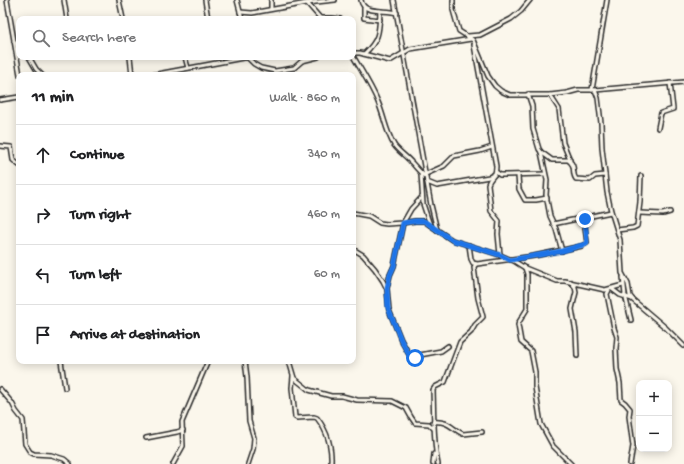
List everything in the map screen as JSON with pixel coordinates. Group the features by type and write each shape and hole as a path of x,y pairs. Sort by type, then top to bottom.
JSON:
{"street":[{"path":"7,0 16,52"},
{"path":"64,0 67,16"},
{"path":"119,0 122,16"},
{"path":"205,0 208,16"},
{"path":"238,0 241,16"},
{"path":"271,0 271,9"},
{"path":"240,12 252,13 307,3 335,0"},
{"path":"361,0 364,8 364,18 380,20"},
{"path":"394,0 437,231"},
{"path":"453,0 453,10 458,30 471,39 488,76 495,86 510,95 567,93 578,90 594,90 684,82"},
{"path":"356,55 364,54 390,61 414,48 471,39 512,19 519,14 530,0"},
{"path":"606,0 594,90 598,98 605,174 611,212 620,240 622,270 632,298 684,346"},
{"path":"307,3 318,16"},
{"path":"364,8 397,13"},
{"path":"364,54 376,40 380,20 380,10"},
{"path":"471,39 496,173 488,184 491,212 498,221 500,255"},
{"path":"17,60 19,72"},
{"path":"31,60 38,72"},
{"path":"130,60 132,72"},
{"path":"186,60 188,68"},
{"path":"167,72 230,60"},
{"path":"251,60 261,68 275,71 294,68 302,61 306,60"},
{"path":"355,60 368,80 379,103 385,123 394,144 421,173 426,176"},
{"path":"658,128 661,113 672,110 670,83"},
{"path":"528,94 532,106 533,129 537,145 541,152 547,180 547,198 550,216 558,233 562,251"},
{"path":"550,94 559,110 563,142 574,166 574,177 576,180 590,180 595,176 605,174"},
{"path":"0,100 16,97"},
{"path":"0,146 11,147 13,160 16,162"},
{"path":"426,176 444,166 454,156 492,147"},
{"path":"541,152 552,160 570,160"},
{"path":"421,173 423,207 430,225"},
{"path":"496,173 500,175 518,176 545,174"},
{"path":"427,182 437,186 489,177 496,173"},
{"path":"518,176 519,189 525,200 547,198"},
{"path":"617,230 636,227 639,213 641,176"},
{"path":"422,197 411,209 403,223 394,266 387,288 390,312 401,340 410,356 416,358 420,355 441,351 448,346"},
{"path":"553,224 611,212"},
{"path":"639,213 663,214 670,212"},
{"path":"356,214 369,216 386,224 422,221 452,240 500,255 525,268 557,281 571,282 603,290 623,285"},
{"path":"469,245 471,259 473,263 476,264 562,251 587,244 584,220 586,217"},
{"path":"356,251 363,255 375,269 387,288"},
{"path":"438,464 435,455 436,448 433,422 434,388 445,382 460,342 471,332 475,325 483,317 478,298 474,267 476,264"},
{"path":"525,268 527,308 519,324 521,342 531,351 541,424 553,446 571,464"},
{"path":"624,277 623,285 631,320"},
{"path":"571,282 576,292 572,310 576,332 577,356"},
{"path":"611,289 620,295 632,298"},
{"path":"611,289 607,294 614,328 618,337 616,348 621,400 630,409 629,416 633,446 630,464"},
{"path":"61,364 65,388"},
{"path":"174,464 183,446 182,422 207,364"},
{"path":"245,364 247,377 249,421 254,438 253,449 248,464"},
{"path":"290,364 293,376 292,388 295,417 317,418 327,434 331,452 331,464"},
{"path":"293,376 309,390 314,392 357,400 386,400 395,402 406,408 410,417 415,423 429,424 434,429"},
{"path":"0,389 12,403 23,420 25,444 30,452 34,454 51,455 64,459 70,464"},
{"path":"433,422 442,422 454,427 463,434 482,432"},
{"path":"146,438 182,430"},
{"path":"433,464 436,448"}],"route":[{"path":"415,358 410,356 408,353 388,308 389,301 387,288 390,275 394,268 403,223 424,221 452,240 500,255 510,260 562,251 587,244 585,219"}]}
